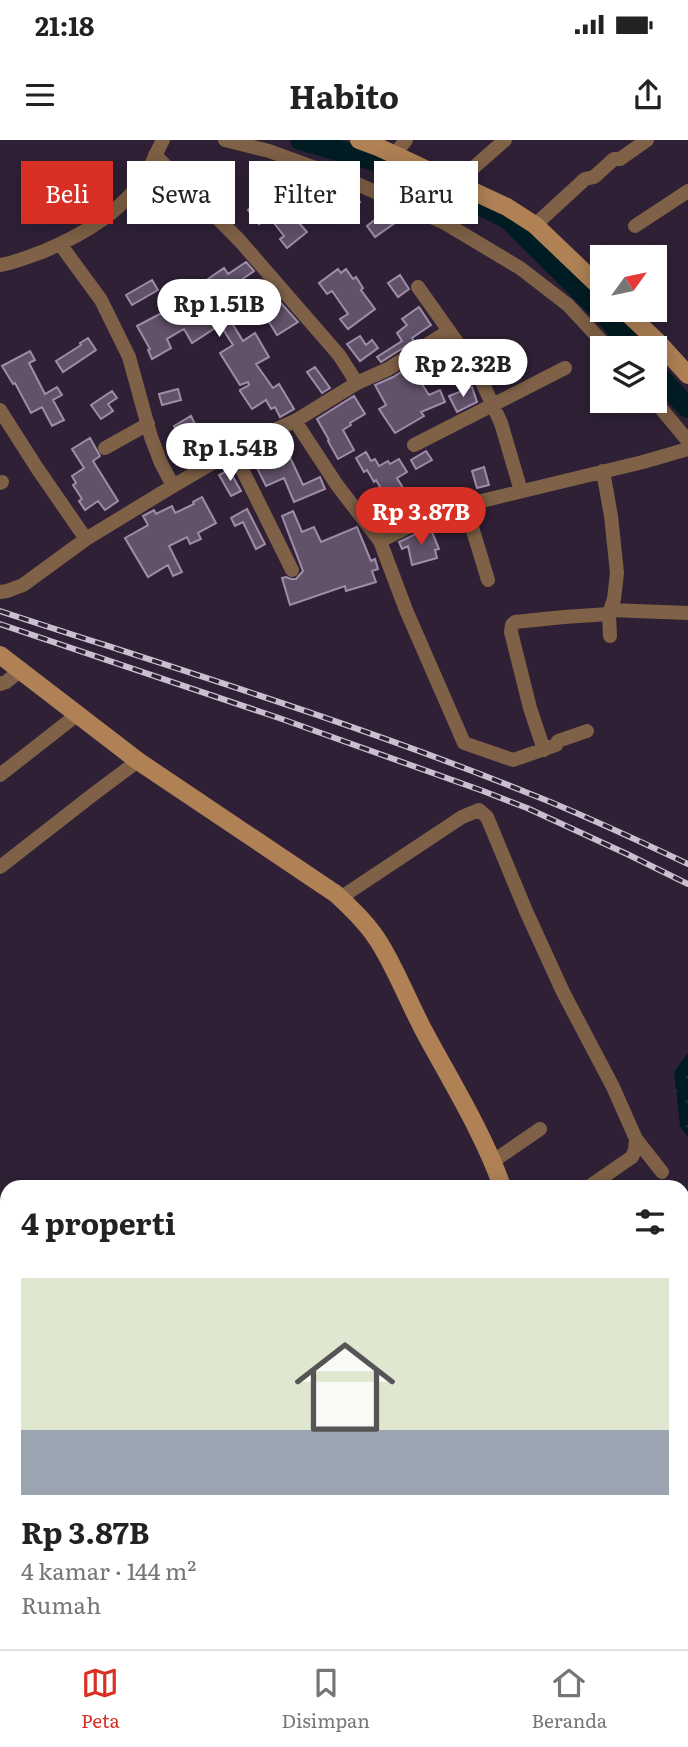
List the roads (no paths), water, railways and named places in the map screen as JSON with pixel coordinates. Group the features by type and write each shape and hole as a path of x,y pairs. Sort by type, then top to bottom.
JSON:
{"street":[{"path":"0,265 16,262 60,244 98,223 123,203 146,174 163,140"},
{"path":"225,140 269,150 346,179 443,222 530,275 568,305 597,336"},
{"path":"359,140 401,147 422,161"},
{"path":"478,164 505,140"},
{"path":"536,225 585,179 594,177 614,159 621,159 647,140"},
{"path":"155,155 240,241 339,355 358,383"},
{"path":"635,226 688,191"},
{"path":"478,193 536,225 590,277"},
{"path":"60,244 101,300 129,357 151,437 173,486"},
{"path":"418,287 476,369 501,423 521,491"},
{"path":"637,322 688,375"},
{"path":"0,592 23,585 86,538 173,486 250,441 295,421 358,383 388,369 449,331"},
{"path":"414,445 565,368"},
{"path":"0,410 86,538"},
{"path":"665,413 688,441"},
{"path":"295,421 337,485 380,541 406,610 464,743 513,760 544,750 556,745 558,741 587,730"},
{"path":"105,448 148,424"},
{"path":"380,541 440,511 688,449"},
{"path":"233,451 292,570"},
{"path":"603,471 616,565 610,636"},
{"path":"465,504 488,580"},
{"path":"544,750 530,708 511,632 515,622 610,612 688,613"},
{"path":"1,656 138,761 340,898 369,928 382,947 500,1180"},
{"path":"0,684 21,670"},
{"path":"0,775 78,714"},
{"path":"0,867 138,761"},
{"path":"340,898 462,817 479,810 487,817 552,969 613,1087 636,1139 662,1172"},
{"path":"492,1162 540,1129"},
{"path":"602,1180 632,1157 636,1139"}],"water":[{"path":"688,1052 688,1137 680,1126 674,1072"}],"waterway":[{"path":"301,140 411,171 507,218 624,336"},
{"path":"667,385 688,408"}],"railway":[{"path":"0,611 266,698 463,767 548,801 688,864"},
{"path":"0,624 279,718 483,791 527,808 688,884"}]}
